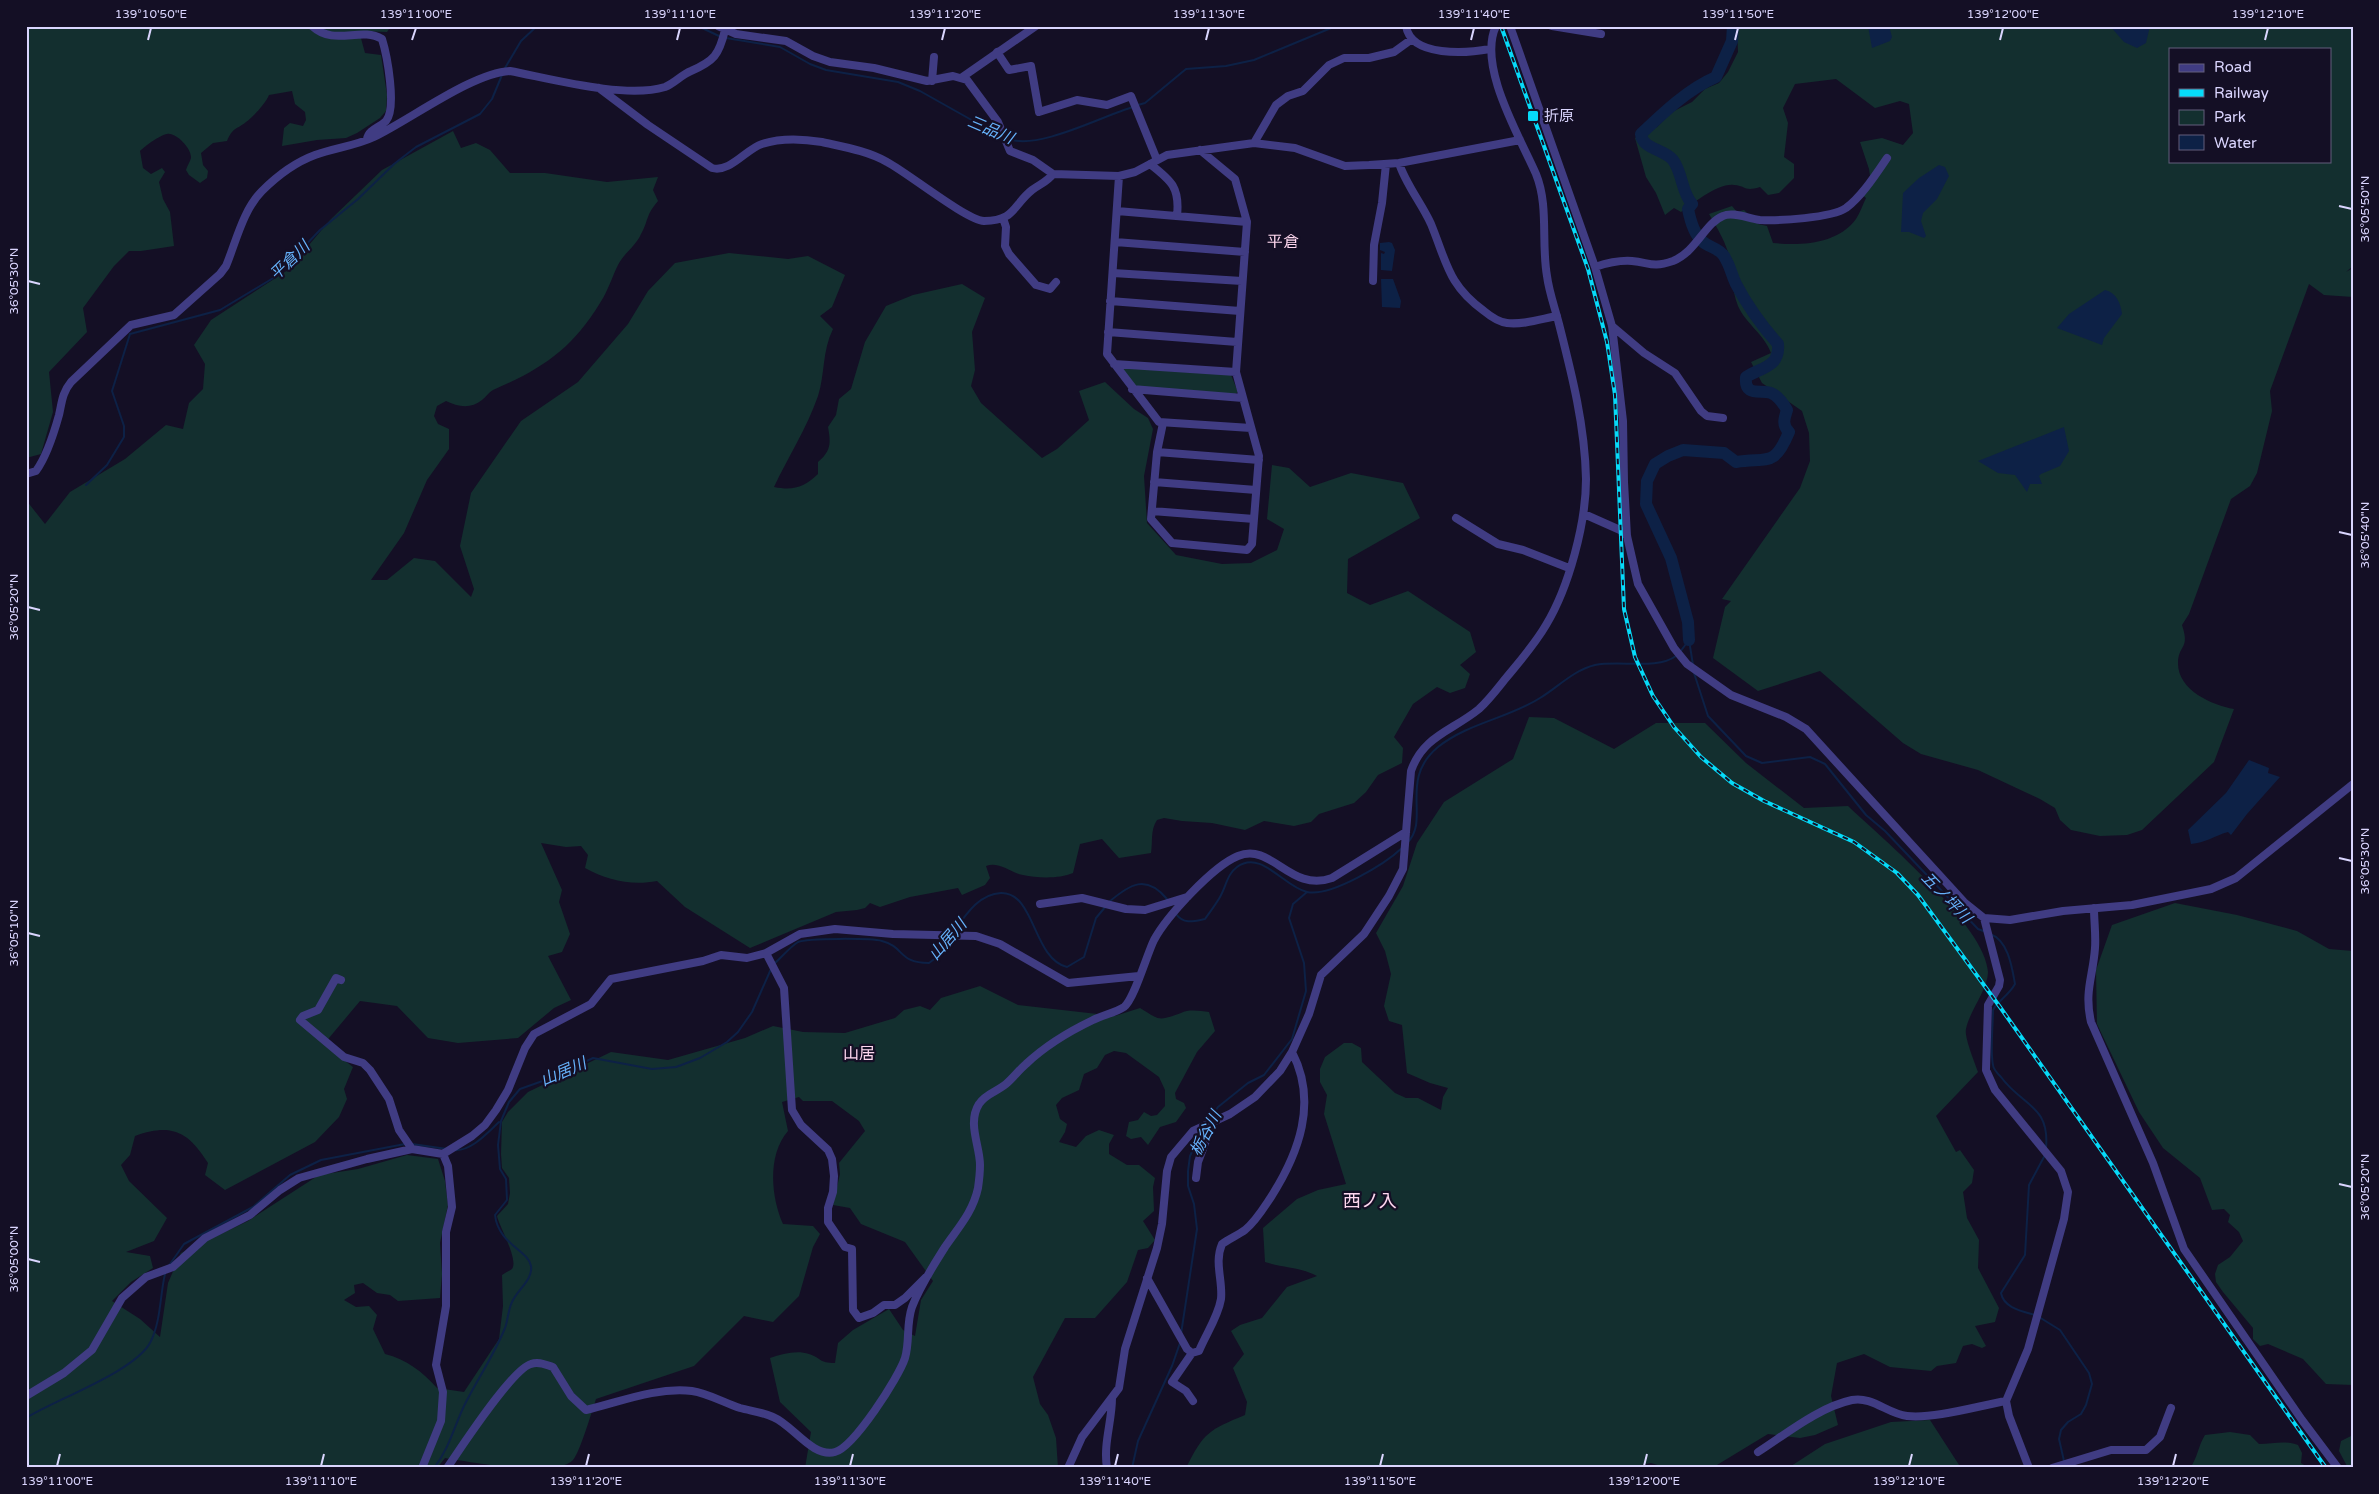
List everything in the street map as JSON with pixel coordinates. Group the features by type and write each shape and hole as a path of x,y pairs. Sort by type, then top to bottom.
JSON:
{"street":[{"path":"312,26 324,35 374,36 382,39 391,105 386,120 371,131 367,140"},
{"path":"962,78 1036,26"},
{"path":"1406,26 1407,33 1422,45 1456,54 1490,49"},
{"path":"1068,1468 1082,1437 1119,1388 1125,1349 1157,1248 1162,1224 1166,1179 1171,1157 1193,1131 1213,1122 1255,1097 1280,1071 1292,1052 1308,1019 1321,975 1364,934 1389,896 1403,869 1411,771 1418,756 1430,740 1480,708 1519,662 1546,626 1556,606 1569,568 1584,514 1585,469 1579,410 1547,278 1541,192 1506,109 1490,49 1496,26"},
{"path":"1510,26 1595,267 1612,326 1623,421 1624,482 1628,536 1638,584 1674,648 1684,661 1700,674 1738,698 1786,717 1806,729 1964,902 1984,921 2000,980 1999,986 1988,1005 1986,1070 1995,1090 2061,1171 2068,1192 2064,1219 2028,1349 2006,1401 2009,1416 2029,1468"},
{"path":"1552,26 1601,34"},
{"path":"26,474 36,471 42,460 59,415 64,391 71,382 131,325 174,314 220,274 226,266 250,206 262,191 282,174 315,155 367,140 480,79 501,71 631,92 666,86 689,71 702,68 712,60 722,34 736,34 786,41 822,60 874,68 932,81 953,76 967,80 998,122 1010,151 1032,160 1052,174 1120,176 1135,172 1166,155 1254,143 1295,148 1345,166 1399,163 1520,140"},
{"path":"1254,143 1276,105 1288,96 1303,91 1329,65 1344,58 1369,58 1388,54 1406,45 1412,38"},
{"path":"997,52 1009,70 1031,66 1040,112 1077,100 1106,105 1131,97 1154,162 1169,178 1176,190 1179,199 1177,216"},
{"path":"932,81 934,57"},
{"path":"596,86 648,125 712,168 724,167 754,147 771,141 808,140 822,142 869,154 888,162 972,218 984,221 1003,218 1013,214 1031,191 1048,180 1052,174"},
{"path":"1164,422 1157,452 1151,519 1172,543 1246,550 1252,544 1259,460 1236,372 1247,222 1235,179 1200,150"},
{"path":"1595,267 1621,261 1634,261 1648,266 1659,265 1685,255 1721,216 1730,214 1747,219 1766,220 1840,211 1853,202 1887,158"},
{"path":"1399,163 1401,172 1415,193 1430,222 1455,284 1469,300 1488,314 1505,323 1515,324 1557,316"},
{"path":"1372,281 1374,244 1382,203 1386,164"},
{"path":"1120,176 1107,354 1159,422 1251,428"},
{"path":"1118,212 1247,222"},
{"path":"1003,218 1006,227 1005,246 1012,258 1038,287 1050,289 1056,282"},
{"path":"1115,242 1245,252"},
{"path":"1113,273 1242,282"},
{"path":"1110,301 1240,311"},
{"path":"1612,326 1644,353 1675,372 1701,411 1707,416 1723,418"},
{"path":"1108,332 1237,342"},
{"path":"1114,364 1236,372"},
{"path":"1132,389 1243,398"},
{"path":"1157,452 1259,460"},
{"path":"1154,482 1256,490"},
{"path":"1152,511 1254,519"},
{"path":"1584,514 1620,530 1628,536"},
{"path":"1456,518 1498,544 1523,550 1569,568"},
{"path":"1984,921 2010,920 2063,911 2132,905 2211,889 2236,878 2353,784"},
{"path":"447,1468 509,1382 529,1364 540,1363 553,1367 571,1396 586,1410 650,1394 673,1391 694,1392 785,1422 808,1444 824,1452 836,1452 848,1445 896,1379 908,1342 908,1326 912,1307 928,1276 971,1211 978,1188 980,1165 974,1121 978,1104 985,1097 1006,1085 1028,1062 1052,1045 1093,1019 1126,1006 1132,996 1155,938 1188,897 1207,878 1237,856 1247,853 1262,854 1293,875 1308,881 1322,881 1338,875 1406,832"},
{"path":"1040,904 1082,898 1126,909 1145,910 1188,897"},
{"path":"2094,908 2096,948 2088,984 2088,1010 2091,1022 2151,1156 2184,1249 2338,1468"},
{"path":"26,1396 64,1373 92,1350 122,1298 146,1277 173,1267 205,1238 250,1215 280,1190 300,1178 367,1159 412,1149 443,1154 478,1130 496,1110 508,1090 525,1048 534,1034 591,1004 611,979 703,962 721,955 746,958 766,953 800,934 835,928 893,934 976,936 1000,944 1068,983 1139,976"},
{"path":"766,953 784,988 792,1110 801,1125 828,1150 832,1159 834,1176 828,1208 828,1222 845,1247 852,1249 854,1310 859,1318 873,1313 884,1305 896,1305 923,1278 928,1276"},
{"path":"341,980 336,978 318,1010 303,1016 300,1020 344,1057 363,1063 370,1070 390,1099 399,1130 412,1149"},
{"path":"1193,1401 1186,1391 1172,1382 1192,1353 1199,1351 1217,1314 1221,1299 1218,1264 1222,1244 1244,1231 1260,1214 1286,1174 1298,1149 1302,1124 1303,1085 1298,1063 1292,1052"},
{"path":"1196,1178 1198,1162 1213,1122"},
{"path":"422,1468 441,1421 443,1392 436,1365 446,1306 446,1232 452,1207 448,1166 443,1154"},
{"path":"1147,1278 1187,1349 1192,1353"},
{"path":"1107,1468 1106,1441 1112,1398"},
{"path":"1758,1452 1820,1413 1851,1400 1865,1400 1895,1414 1914,1416 2006,1401"},
{"path":"2052,1468 2110,1450 2146,1450 2160,1437 2171,1408"}],"green space":[{"path":"26,26 391,26 387,32 359,31 365,53 381,55 387,95 386,111 380,118 357,133 346,138 317,140 282,146 284,128 290,123 303,126 306,120 305,112 295,104 292,91 269,95 259,110 233,131 227,141 213,143 201,153 203,165 208,171 207,178 200,183 189,175 186,170 191,154 179,138 171,134 164,135 140,151 143,168 151,174 162,168 165,172 159,182 163,199 170,212 174,246 129,251 114,266 83,308 87,332 49,372 53,412 41,454 26,458"},
{"path":"1737,26 2353,26 2353,266 2346,272 2353,268 2353,297 2324,295 2309,284 2270,391 2272,411 2257,473 2250,486 2231,499 2189,614 2182,625 2185,643 2180,652 2178,662 2179,672 2183,681 2189,688 2206,700 2234,709 2214,762 2142,830 2127,835 2100,836 2071,830 2060,820 2055,808 2040,799 1978,770 1921,754 1903,743 1820,671 1758,691 1713,658 1725,607 1731,601 1722,599 1800,488 1810,461 1809,433 1802,411 1762,383 1751,362 1771,353 1764,340 1738,306 1734,293 1728,252 1709,214 1732,206 1737,212 1744,210 1758,224 1767,226 1773,243 1807,243 1829,238 1839,234 1856,219 1866,198 1861,194 1871,183 1869,169 1860,142 1882,138 1903,145 1913,133 1909,104 1900,101 1875,108 1836,79 1795,84 1783,108 1788,123 1784,157 1794,164 1794,178 1779,193 1768,195 1760,187 1748,189 1728,185 1721,187 1706,194 1681,212 1674,208 1665,215 1656,193 1646,177 1635,138 1657,127 1672,112 1692,102 1705,89 1719,83 1728,72 1738,52"},
{"path":"453,131 461,148 476,143 490,150 510,173 545,173 607,182 658,177 653,190 658,201 649,214 639,238 618,265 600,303 567,345 541,365 493,390 478,403 464,406 446,401 437,406 434,416 438,424 449,429 449,449 427,480 404,533 371,580 387,580 414,558 435,561 471,597 474,589 460,546 471,493 521,421 578,382 628,324 648,291 675,263 729,253 788,259 808,256 845,275 832,307 820,316 833,329 829,337 822,379 814,408 774,487 798,487 818,474 818,462 828,450 830,438 828,427 836,415 839,399 851,389 865,342 886,306 913,295 962,284 985,298 972,332 975,370 971,386 981,403 1042,458 1057,449 1089,420 1079,391 1105,382 1134,409 1148,418 1153,429 1144,476 1147,523 1176,555 1222,564 1251,563 1277,550 1284,529 1267,519 1272,465 1289,468 1310,487 1351,473 1403,483 1420,518 1348,559 1347,593 1370,605 1408,591 1470,632 1476,652 1460,665 1470,674 1465,688 1450,693 1437,687 1413,704 1394,737 1403,748 1402,763 1378,775 1366,792 1354,803 1319,814 1311,822 1294,826 1264,821 1245,830 1212,823 1164,818 1157,820 1155,824 1151,853 1119,858 1102,839 1080,844 1073,873 1067,875 1035,877 1018,874 996,865 986,866 990,878 985,885 962,895 958,888 910,897 880,907 870,903 865,908 836,912 750,948 685,907 657,881 638,883 611,879 585,868 588,855 581,846 566,847 541,843 562,890 559,902 570,934 562,952 548,956 571,1000 554,1008 518,1038 458,1043 428,1038 397,1006 360,1001 329,1038 326,1046 353,1067 344,1089 347,1099 339,1117 315,1142 225,1190 205,1175 208,1163 201,1152 186,1137 169,1130 159,1130 135,1136 130,1155 121,1165 129,1181 167,1218 154,1241 126,1252 150,1256 153,1268 131,1282 112,1301 140,1319 160,1337 168,1283 181,1253 248,1221 319,1175 358,1169 407,1155 438,1159 445,1181 448,1205 440,1243 442,1274 440,1298 398,1301 390,1295 377,1293 363,1283 354,1285 355,1293 344,1300 356,1307 369,1306 377,1315 373,1329 385,1354 400,1359 414,1367 437,1388 464,1392 499,1339 503,1306 502,1275 512,1269 513,1265 511,1251 497,1216 508,1204 510,1193 509,1178 502,1168 502,1122 508,1112 528,1092 611,1052 668,1060 745,1038 773,1026 803,1032 845,1033 895,1018 904,1010 920,1006 930,1010 941,998 980,986 1018,1005 1115,1016 1140,1008 1160,1018 1187,1011 1209,1012 1215,1031 1197,1052 1175,1093 1176,1099 1184,1103 1186,1108 1176,1122 1160,1127 1148,1145 1141,1137 1131,1139 1126,1136 1129,1122 1138,1120 1144,1112 1151,1116 1157,1115 1165,1106 1165,1090 1159,1077 1126,1053 1114,1051 1105,1055 1097,1068 1084,1074 1079,1090 1062,1098 1056,1105 1060,1119 1067,1124 1059,1142 1076,1147 1086,1136 1099,1130 1114,1135 1109,1144 1109,1154 1127,1165 1139,1165 1155,1178 1153,1187 1154,1211 1143,1221 1155,1240 1148,1248 1138,1250 1127,1282 1095,1318 1065,1318 1033,1377 1040,1404 1048,1415 1056,1438 1058,1468 805,1468 811,1432 780,1402 770,1358 799,1352 809,1354 826,1362 835,1363 838,1343 853,1330 889,1309 903,1330 915,1336 921,1300 933,1281 905,1242 861,1224 850,1208 833,1205 840,1174 839,1163 865,1131 859,1121 832,1101 803,1101 799,1097 782,1102 788,1131 781,1141 777,1152 773,1176 776,1201 783,1224 813,1226 820,1234 813,1247 799,1296 773,1322 744,1316 694,1366 596,1399 576,1456 564,1465 549,1468 512,1467 445,1458 437,1468 26,1468 26,500 45,524 70,492 125,459 166,425 183,429 189,403 203,389 205,364 194,345 211,320 288,270 330,220 382,170"},
{"path":"1124,367 1231,375 1238,392 1235,394 1136,387 1122,370"},
{"path":"1529,717 1554,718 1614,749 1656,723 1705,723 1746,763 1804,808 1848,806 1907,860 1952,908 1970,931 1983,953 1988,972 1985,986 1966,1029 1968,1044 1978,1072 1936,1116 1956,1152 1960,1150 1974,1170 1972,1183 1963,1192 1967,1218 1979,1240 1978,1268 1999,1308 1995,1322 1975,1326 1986,1346 1982,1348 1972,1344 1963,1346 1956,1363 1937,1366 1931,1371 1890,1367 1864,1354 1837,1363 1831,1396 1838,1425 1815,1435 1800,1438 1768,1434 1712,1468 1667,1468 1651,1463 1636,1466 1638,1468 1186,1468 1203,1439 1215,1429 1245,1415 1247,1402 1233,1368 1244,1354 1231,1331 1240,1325 1262,1318 1287,1287 1317,1276 1265,1262 1263,1228 1297,1199 1318,1190 1346,1184 1324,1114 1327,1095 1320,1082 1320,1069 1325,1057 1344,1043 1352,1043 1361,1048 1362,1062 1395,1093 1406,1098 1418,1098 1441,1110 1443,1097 1448,1088 1407,1073 1402,1025 1389,1021 1384,1006 1391,974 1385,951 1376,933 1403,886 1417,843 1444,802 1513,759"},
{"path":"2175,903 2237,915 2297,931 2329,949 2353,951 2353,1385 2326,1384 2303,1359 2268,1344 2260,1346 2253,1339 2253,1328 2216,1282 2215,1274 2218,1265 2230,1257 2243,1241 2239,1232 2228,1222 2230,1215 2224,1209 2212,1210 2200,1178 2163,1148 2139,1112 2097,1024 2096,970 2112,925"},
{"path":"1930,1420 1961,1468 1788,1468 1825,1444 1891,1422"},
{"path":"2230,1432 2250,1435 2259,1444 2284,1442 2298,1445 2302,1453 2301,1463 2309,1468 2190,1468 2205,1435"},
{"path":"2353,1435 2353,1468 2348,1468 2339,1451 2341,1441"}],"water":[{"path":"1868,26 1889,26 1892,37 1890,41 1872,48"},
{"path":"2110,26 2150,26 2146,43 2137,48 2124,42"},
{"path":"1939,165 1945,167 1949,176 1937,199 1923,213 1921,221 1926,236 1924,238 1909,232 1901,232 1903,193 1919,178"},
{"path":"1380,243 1392,243 1395,250 1392,271 1381,270 1381,253 1384,254 1385,252 1380,250"},
{"path":"1381,279 1393,279 1401,301 1400,308 1382,307"},
{"path":"2105,290 2112,293 2117,299 2122,314 2104,338 2102,345 2057,328 2069,314"},
{"path":"2064,427 2069,451 2060,466 2039,476 2042,484 2030,484 2027,492 2015,475 1998,473 1978,461"},
{"path":"2249,760 2269,768 2268,773 2280,777 2231,835 2228,832 2191,844 2188,830 2226,793"}],"waterway":[{"name":"平倉川","path":"505,68 521,41 537,26"},
{"name":"三品川","path":"698,26 721,37"},
{"name":"三品川","path":"1138,105 1145,103 1186,69 1226,66 1254,60 1336,26"},
{"path":"1689,640 1688,622 1671,558 1646,504 1647,481 1655,464 1683,450 1724,453 1736,462 1769,459 1779,451 1789,432 1784,422 1787,410 1780,400 1771,393 1750,390 1746,384 1746,377 1773,362 1778,352 1778,344 1745,300 1724,256 1699,238 1691,222 1688,209 1692,204 1688,199 1679,171 1673,160 1645,143 1641,134 1686,95 1716,77 1732,41 1733,26"},
{"name":"三品川","path":"726,38 780,47 810,64 826,70 898,82 920,91 1000,136"},
{"name":"平倉川","path":"86,485 107,465 124,437 124,426 112,391 130,334 220,310 275,277 320,230 358,199 394,164 416,147 480,114 492,99 502,75"},
{"name":"三品川","path":"1009,139 1022,141 1037,140 1053,136 1133,107"},
{"name":"五ノ坪川","path":"1689,640 1693,665"},
{"path":"1680,652 1689,640"},
{"path":"1407,843 1414,834 1417,786 1420,773 1426,760 1438,747 1462,732 1528,705 1587,667 1605,664 1659,663 1676,656"},
{"name":"五ノ坪川","path":"1694,673 1708,716 1746,756 1762,763 1810,757 1825,764 1866,815 1885,831 1978,929 1986,932"},
{"name":"山居川","path":"1176,914 1186,921 1205,919 1220,897 1231,873 1237,867 1246,863 1264,866 1298,889 1307,892 1317,892 1357,878 1402,848"},
{"name":"山居川","path":"1109,902 1124,890 1138,884 1152,886 1167,899"},
{"name":"栃谷川","path":"1208,1121 1218,1107 1248,1083 1264,1075 1292,1039 1306,991 1304,963 1289,918 1293,904 1307,892"},
{"name":"山居川","path":"952,934 973,907 985,897 1001,893 1012,896 1021,903 1028,914 1047,952 1056,961 1067,967 1084,957 1096,918 1106,906"},
{"name":"五ノ坪川","path":"1990,934 1996,937 2005,948 2011,962 2015,984 1993,1010 1993,1067 2009,1087 2039,1114 2044,1123 2046,1148"},
{"name":"山居川","path":"775,963 798,942 839,939 882,941 895,947 907,958 929,963 937,957 950,938"},
{"path":"434,1468 444,1453 464,1406 501,1338 512,1302 530,1276 531,1266 529,1261 507,1240 497,1225 495,1215 507,1200 506,1179 500,1169 498,1145 501,1121 509,1102 520,1089 551,1078 593,1058 652,1069 676,1067 700,1058 727,1042 738,1032 752,1012 771,969"},
{"path":"454,1150 460,1150 473,1145 499,1122"},
{"name":"栃谷川","path":"1181,1334 1197,1229 1194,1204 1188,1186 1188,1171 1190,1156 1203,1129"},
{"path":"168,1267 184,1244 253,1207 290,1175 321,1160 405,1144"},
{"path":"412,1144 447,1149"},
{"name":"五ノ坪川","path":"2035,1315 2009,1305 2001,1293 2025,1255 2029,1185 2045,1155"},
{"path":"26,1418 113,1374 143,1352 151,1341 157,1325 165,1274"},
{"name":"五ノ坪川","path":"2039,1317 2060,1330 2089,1373 2092,1384 2086,1405 2081,1414 2068,1422 2061,1430 2059,1439 2064,1461"},
{"name":"栃谷川","path":"1132,1468 1138,1441 1172,1366 1180,1343"}],"railway":[{"path":"1501,26 1588,269 1607,342 1615,395 1624,609 1635,657 1653,696 1674,727 1701,757 1732,783 1764,801 1854,842 1897,873 1918,895 2000,1007 2326,1468"}],"place":[{"name":"折原","path":"1533,116"}],"district":[{"name":"平倉","path":"1283,241"},
{"name":"山居","path":"859,1053"},
{"name":"西ノ入","path":"1370,1201"}]}
